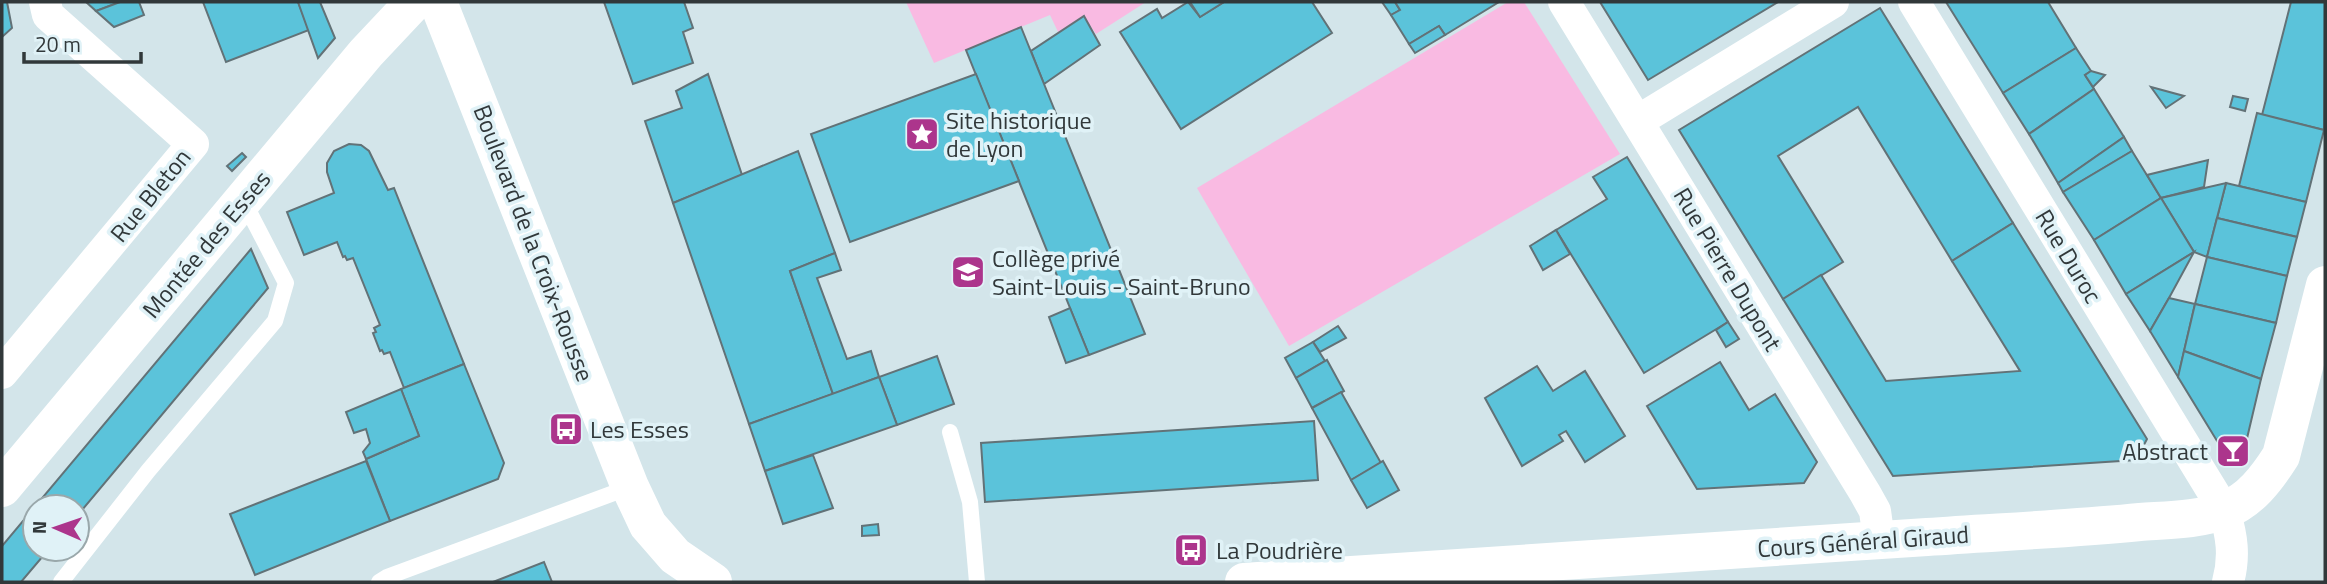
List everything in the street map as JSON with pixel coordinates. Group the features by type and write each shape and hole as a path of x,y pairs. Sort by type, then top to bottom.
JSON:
{"street":[{"name":"Rue Bleton","path":"2,373 193,144 48,15 45,2"},
{"name":"Montée des Esses","path":"2,488 366,53 414,2"},
{"name":"Boulevard de la Croix-Rousse","path":"438,2 648,525 675,556 710,581"},
{"name":"Rue Pierre Dupont","path":"1564,2 1865,493 1875,511 1879,540"},
{"path":"1638,121 1833,2"},
{"name":"Rue Duroc","path":"1914,2 2224,510 2233,540 2233,560 2228,582"},
{"name":"Cours Général Giraud","path":"1244,582 2110,525 2191,517 2224,510 2239,503 2268,477 2281,456 2325,285"}],"lane":[{"path":"61,582 149,471 275,321 286,283 243,200"},
{"path":"950,432 970,502 977,582"},
{"path":"379,582 631,487"}],"shaded area":[{"path":"906,2 1146,2 1096,34 1084,17 1059,34 1050,15 934,63"},
{"path":"1508,2 1524,2 1620,154 1289,346 1197,188"}],"building":[{"path":"2,2 7,2 12,28 2,37"},
{"path":"86,2 120,2 96,11"},
{"path":"120,2 139,2 144,15 114,27 96,11"},
{"path":"203,2 298,2 309,30 226,62"},
{"path":"298,2 320,2 335,38 318,58"},
{"path":"604,2 684,2 693,28 683,32 693,63 633,84"},
{"path":"1188,2 1200,17 1224,2 1312,2 1332,33 1181,129 1120,32 1157,9 1162,18"},
{"path":"1190,2 1224,2 1200,17"},
{"path":"1382,2 1395,2 1400,10 1391,15"},
{"path":"1395,2 1499,2 1445,35 1439,26 1409,44 1391,15 1400,10"},
{"path":"1600,2 1778,2 1648,80"},
{"path":"1946,2 2048,2 2076,48 2003,93"},
{"path":"2291,2 2325,2 2324,130 2262,115"},
{"path":"1880,8 2013,223 1952,261 1858,107 1778,156 1843,262 1783,299 1679,130"},
{"path":"1084,16 1100,45 1044,84 1031,51"},
{"path":"1439,26 1445,35 1415,53 1409,44"},
{"path":"1021,27 1145,334 1089,355 966,50"},
{"path":"2076,48 2091,71 2085,75 2094,89 2029,134 2003,93"},
{"path":"2091,71 2105,75 2093,87 2085,75"},
{"path":"708,74 742,175 673,203 645,121 682,108 676,91"},
{"path":"976,74 1019,181 850,242 811,134"},
{"path":"2151,87 2184,96 2166,108"},
{"path":"2094,89 2124,137 2058,183 2029,134"},
{"path":"2233,96 2248,99 2245,111 2230,107"},
{"path":"2257,113 2324,130 2306,202 2239,186"},
{"path":"2124,137 2132,151 2063,192 2058,183"},
{"path":"349,144 361,145 369,151 388,190 394,188 464,364 404,388 390,352 384,354 380,351 373,333 376,332 374,328 380,325 353,258 347,260 343,257 337,242 304,255 287,212 334,193 327,163 334,151"},
{"path":"798,151 835,253 790,271 833,394 749,424 673,203"},
{"path":"2132,151 2161,198 2094,240 2063,192"},
{"path":"242,153 246,157 232,171 227,166"},
{"path":"1627,157 1728,322 1644,373 1556,230 1607,199 1593,177"},
{"path":"2208,160 2204,187 2161,198 2147,175"},
{"path":"2226,183 2306,202 2297,237 2217,218"},
{"path":"2226,183 2207,257 2194,252 2161,198"},
{"path":"2161,198 2194,252 2126,294 2094,240"},
{"path":"2217,218 2297,237 2287,276 2207,257"},
{"path":"2013,223 2147,439 2136,460 1893,476 1783,299 1821,275 1886,381 2020,371 1952,261"},
{"path":"1556,230 1570,254 1543,270 1530,246"},
{"path":"251,249 268,288 91,499 91,493 46,493"},
{"path":"2194,252 2169,298 2150,331 2126,294"},
{"path":"835,253 841,270 817,278 847,359 871,351 879,377 833,394 790,271"},
{"path":"2207,257 2287,276 2276,323 2195,304"},
{"path":"2169,298 2195,304 2178,377 2150,331"},
{"path":"2195,304 2276,323 2261,379 2184,351"},
{"path":"1070,308 1089,355 1066,363 1049,317"},
{"path":"1728,322 1739,339 1726,347 1716,330"},
{"path":"1338,326 1346,338 1320,352 1313,342"},
{"path":"1313,342 1325,361 1296,378 1285,358"},
{"path":"2184,351 2261,379 2244,451 2225,454 2178,377"},
{"path":"937,356 954,404 897,425 879,377"},
{"path":"1327,360 1344,391 1312,408 1296,378"},
{"path":"1720,362 1749,410 1775,394 1817,462 1804,483 1697,489 1647,406"},
{"path":"464,364 504,463 498,479 390,521 366,459 419,436 401,389"},
{"path":"1537,366 1553,391 1585,371 1625,436 1585,462 1566,431 1559,435 1563,441 1522,466 1485,398"},
{"path":"879,377 897,425 765,471 749,424"},
{"path":"401,389 419,436 366,459 363,452 370,443 366,429 354,433 346,412"},
{"path":"1341,392 1381,463 1351,480 1312,408"},
{"path":"1314,421 1318,480 985,502 981,443"},
{"path":"813,455 833,508 783,524 765,471"},
{"path":"366,461 390,521 255,575 230,514"},
{"path":"1383,461 1399,490 1367,508 1351,480"},
{"path":"21,523 21,563 37,563 21,582 2,582 2,546"},
{"path":"878,524 879,535 862,536 862,526"},
{"path":"544,562 552,582 493,582"}],"place":[{"name":"Site historique de Lyon","path":"922,134"},
{"name":"Collège privé Saint-Louis - Saint-Bruno","path":"968,272"},
{"name":"Les Esses","path":"566,429"},
{"name":"Abstract","path":"2233,451"},
{"name":"La Poudrière","path":"1191,550"}]}
